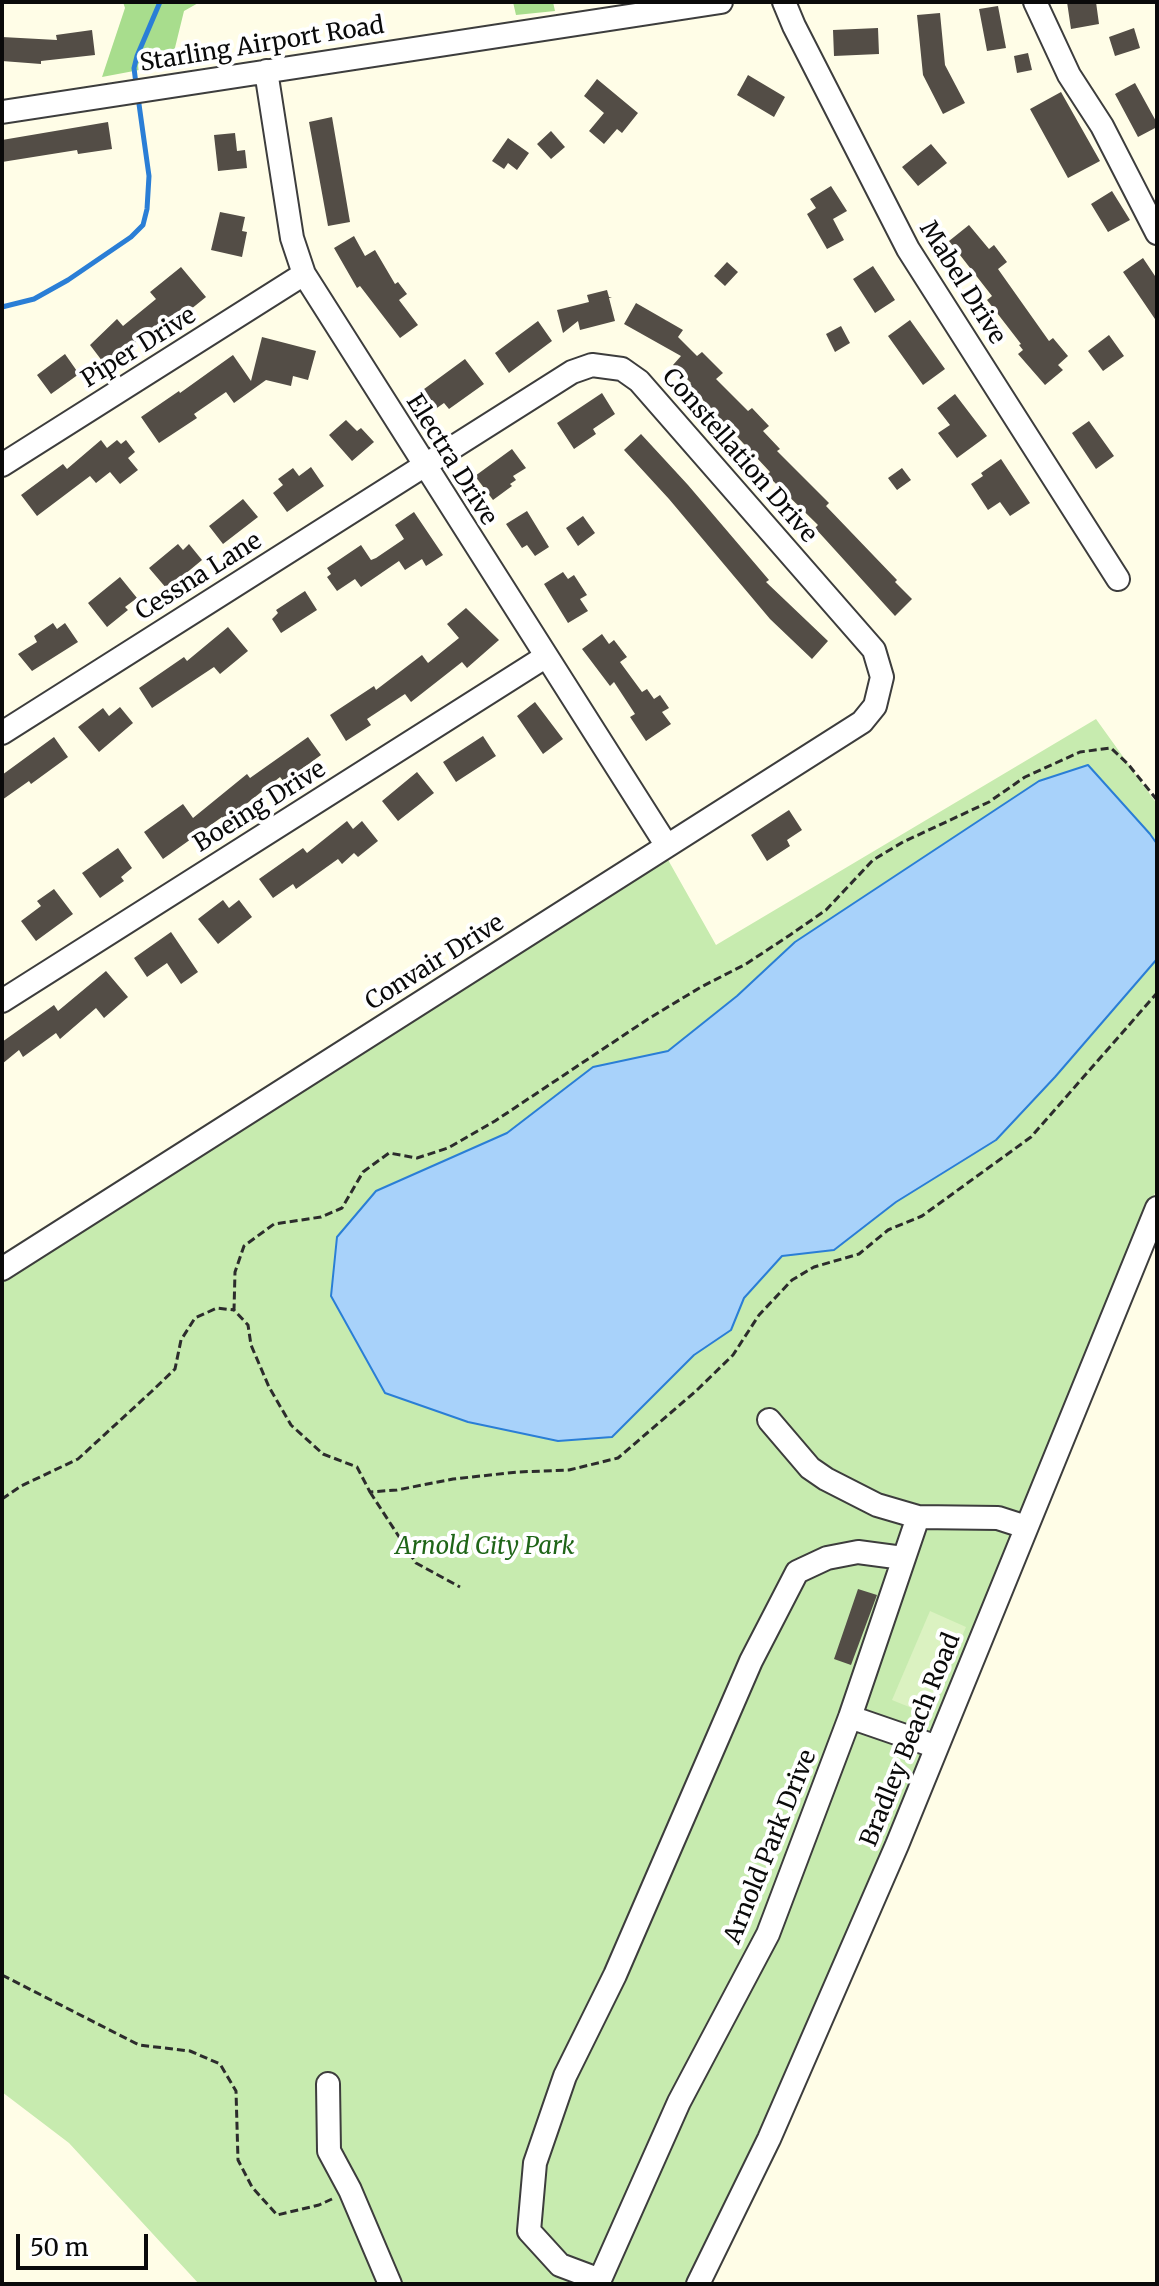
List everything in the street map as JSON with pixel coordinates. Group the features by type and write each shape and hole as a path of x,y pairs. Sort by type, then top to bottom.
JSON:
{"street":[{"name":"Mabel Drive","path":"784,2 908,249 1118,579"},
{"path":"1035,2 1069,75 1102,126 1157,233"},
{"name":"Starling Airport Road","path":"2,112 709,3"},
{"name":"Electra Drive","path":"266,71 292,238 304,274 667,846"},
{"name":"Piper Drive","path":"2,465 304,274"},
{"name":"Constellation Drive","path":"424,466 572,372 592,365 622,369 645,388 874,650 881,668 882,687"},
{"name":"Cessna Lane","path":"2,733 424,466"},
{"name":"Boeing Drive","path":"2,1001 545,657"},
{"name":"Convair Drive","path":"2,1269 862,722 875,706 882,687"},
{"name":"Bradley Beach Road","path":"698,2284 769,2139 937,1747 1157,1208"},
{"path":"769,1420 810,1468 877,1505 918,1517 998,1518 1026,1527"},
{"name":"Arnold Park Drive","path":"599,2282 679,2102 768,1934 850,1717 918,1517"},
{"path":"599,2282 560,2265 529,2231 535,2163 565,2076 615,1975 751,1661 797,1572 827,1558 858,1552 903,1558"},
{"path":"850,1717 937,1747"},
{"path":"328,2084 329,2151 350,2190 390,2284"}],"path":[{"path":"234,1310 235,1272 244,1246 274,1224 321,1217 342,1208 363,1172 389,1153 417,1158 448,1148 495,1121 648,1019 746,964 790,935 826,910 873,860 903,842 989,802 1025,777 1080,752 1111,748 1157,800"},
{"path":"370,1492 453,1479 569,1470 618,1458 733,1355 759,1315 792,1280 814,1267 859,1254 888,1230 922,1216 1031,1137 1157,993"},
{"path":"2,1499 21,1486 78,1459 151,1392 175,1369 181,1340 195,1318 217,1308 234,1310 248,1325 251,1345 269,1387 291,1425 323,1454 357,1467 416,1563 460,1587"},
{"path":"2,1975 139,2045 190,2051 220,2064 236,2091 238,2160 252,2187 277,2215 319,2205 350,2190"}],"green space":[{"path":"123,2 200,2 184,11 171,64 102,77 125,8"},
{"path":"513,2 553,2 555,11 516,15"},
{"name":"Arnold City Park","path":"1096,719 1157,804 1157,1188 764,2136 691,2284 199,2284 69,2143 2,2092 2,1279 667,858 716,945"},
{"path":"930,1611 966,1627 929,1715 892,1700"}],"water":[{"path":"1088,765 1157,844 1157,959 996,1140 896,1202 834,1250 782,1256 744,1298 731,1330 694,1355 612,1437 558,1441 468,1422 385,1393 331,1296 337,1237 376,1191 507,1133 593,1067 668,1051 737,996 795,942 1039,781"}],"building":[{"path":"1067,2 1096,2 1099,24 1071,29"},
{"path":"998,6 1006,48 987,51 979,9"},
{"path":"940,13 945,65 965,103 943,114 923,75 917,15"},
{"path":"878,28 879,54 834,56 833,30"},
{"path":"1134,28 1140,48 1115,56 1109,37"},
{"path":"92,30 95,55 41,61 41,64 2,61 2,37 57,40 56,35"},
{"path":"1028,53 1032,70 1017,73 1014,56"},
{"path":"748,75 785,97 774,117 737,95"},
{"path":"597,79 638,113 622,133 617,129 604,144 589,131 604,113 584,96"},
{"path":"1135,83 1157,123 1157,127 1138,137 1115,94"},
{"path":"1061,92 1100,161 1068,178 1030,109"},
{"path":"332,117 350,222 328,226 309,122"},
{"path":"108,122 112,149 78,154 77,150 2,162 2,140"},
{"path":"551,131 565,147 551,159 537,144"},
{"path":"235,133 237,151 245,150 247,168 218,171 214,135"},
{"path":"508,138 529,153 517,170 508,163 504,169 492,161"},
{"path":"931,144 947,163 918,186 902,167"},
{"path":"831,186 847,211 833,219 844,240 827,249 807,214 816,208 810,199"},
{"path":"1112,191 1130,220 1108,232 1091,204"},
{"path":"220,212 245,217 242,231 247,232 242,257 211,250"},
{"path":"969,225 989,249 994,245 1007,262 998,269 1049,341 1053,338 1068,356 1058,365 1063,370 1045,385 1018,354 1023,350 1021,344 987,300 992,296 949,241"},
{"path":"354,236 365,256 375,250 395,284 398,282 407,294 399,300 418,325 400,338 360,286 357,288 334,248"},
{"path":"1143,258 1157,279 1157,322 1123,272"},
{"path":"727,262 738,272 725,286 714,276"},
{"path":"873,266 895,300 875,313 853,279"},
{"path":"181,267 206,297 170,326 165,319 106,366 90,345 117,319 123,326 156,299 150,292"},
{"path":"607,290 609,297 612,297 609,298 615,321 580,330 578,321 563,333 557,310 589,302 587,295"},
{"path":"636,303 683,330 678,337 697,356 702,352 723,373 716,379 748,411 752,408 769,426 763,431 780,449 777,451 829,503 826,506 897,580 895,582 912,599 895,616 815,528 818,525 767,475 770,472 689,385 691,383 673,365 681,356 624,324"},
{"path":"910,320 945,369 923,385 888,336"},
{"path":"538,321 552,341 509,373 495,353"},
{"path":"841,326 850,343 835,352 826,334"},
{"path":"1109,335 1124,356 1103,371 1088,351"},
{"path":"262,337 316,351 308,380 293,376 291,386 266,380 234,403 226,392 194,414 197,418 159,443 141,417 233,355 251,381"},
{"path":"65,354 79,374 51,394 37,375"},
{"path":"465,359 484,384 449,409 444,403 434,410 420,392"},
{"path":"602,393 615,414 593,429 596,434 574,449 557,423"},
{"path":"955,394 987,436 957,458 938,433 950,425 937,408"},
{"path":"346,420 357,431 361,428 374,442 352,461 329,435"},
{"path":"1089,421 1114,456 1096,469 1072,433"},
{"path":"641,434 769,580 766,582 828,641 812,659 770,619 624,450"},
{"path":"101,440 107,448 117,440 121,444 126,440 135,452 128,458 138,470 120,484 110,472 96,483 90,476 37,516 21,495 63,464 67,469"},
{"path":"512,449 526,468 513,476 516,480 510,484 512,486 493,500 475,476"},
{"path":"1001,459 1030,503 1010,516 1000,502 988,510 971,484"},
{"path":"311,467 324,486 287,512 273,493 283,485 278,479 293,468 299,476"},
{"path":"902,468 911,480 897,490 888,478"},
{"path":"243,499 258,517 223,544 209,526"},
{"path":"527,511 549,547 535,556 527,545 522,548 506,524"},
{"path":"414,512 443,555 426,566 422,559 405,570 399,561 361,587 355,579 337,591 327,577 331,574 327,568 361,545 371,560 376,558 404,539 395,525"},
{"path":"583,516 595,533 578,546 566,528"},
{"path":"178,544 183,550 189,544 202,560 167,589 149,568"},
{"path":"563,572 568,579 574,575 587,595 580,599 588,611 568,623 544,584"},
{"path":"120,577 137,598 107,627 88,603"},
{"path":"305,591 317,610 281,633 272,619 278,613 276,610"},
{"path":"466,608 499,640 467,668 462,662 411,702 405,694 367,719 371,725 346,741 330,715 374,686 376,690 422,655 428,663 459,638 447,624"},
{"path":"53,623 57,629 65,623 78,642 32,671 18,654 37,642 34,636"},
{"path":"228,627 248,651 220,674 214,667 152,708 139,688 184,657 187,661"},
{"path":"602,634 609,644 614,640 627,657 620,662 642,692 647,689 654,699 660,695 669,708 662,712 671,724 646,741 630,717 635,714 614,682 610,686 582,649"},
{"path":"535,702 563,739 543,754 517,716"},
{"path":"120,707 133,723 99,752 78,727 103,708 109,716"},
{"path":"483,736 496,756 456,782 443,762"},
{"path":"54,737 68,757 31,784 29,781 2,800 2,775"},
{"path":"308,737 321,755 284,782 280,777 225,821 222,817 163,859 144,832 183,804 193,818 247,774 250,778"},
{"path":"417,772 434,793 398,821 382,801"},
{"path":"789,810 802,830 787,840 790,846 767,861 751,835"},
{"path":"347,821 353,829 362,821 378,841 358,857 354,853 342,864 338,859 296,889 293,884 273,898 259,879 303,848 307,853"},
{"path":"118,848 132,868 121,877 124,881 100,898 82,873"},
{"path":"54,889 73,914 36,941 21,921 41,906 37,901"},
{"path":"223,900 229,908 239,900 252,917 218,944 198,919"},
{"path":"171,932 198,972 181,984 167,963 147,977 134,958"},
{"path":"106,971 128,997 104,1018 96,1008 60,1039 56,1033 23,1057 19,1050 2,1064 2,1042 54,1005 58,1011"},
{"path":"858,1589 877,1595 851,1665 834,1659"}],"waterway":[{"path":"136,84 134,68 137,56 160,2"},
{"path":"2,307 34,299 68,280 131,237 143,225 149,176 138,97"}]}
